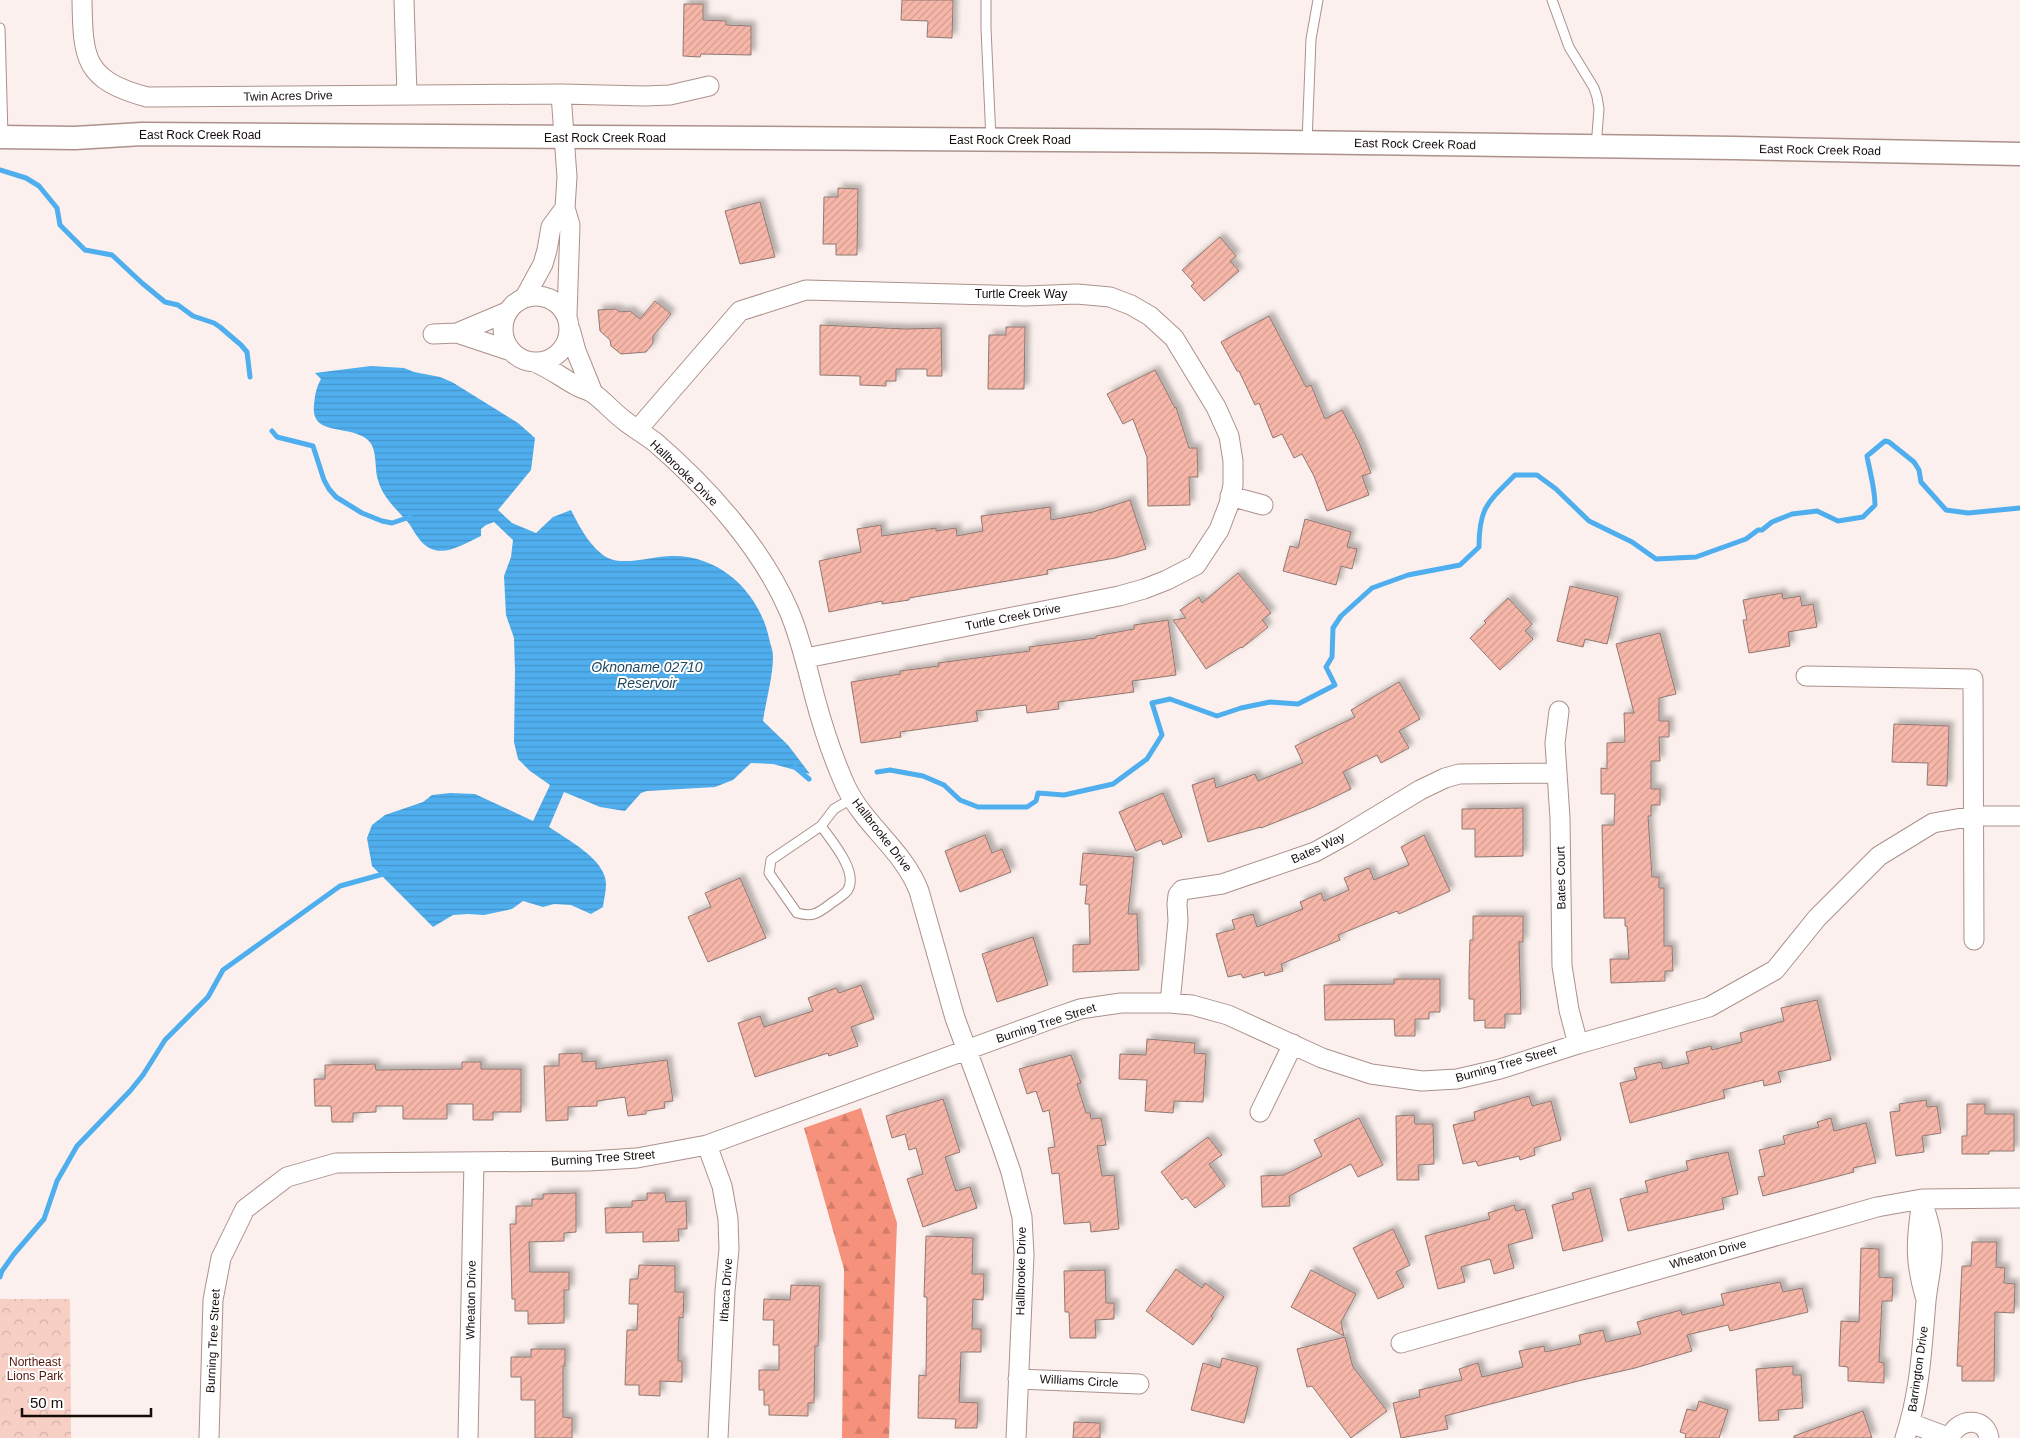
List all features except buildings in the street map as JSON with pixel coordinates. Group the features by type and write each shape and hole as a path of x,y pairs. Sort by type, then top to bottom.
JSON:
{"street":[{"name":"Twin Acres Drive","path":"82,0 83,38 86,56 96,72 111,85 147,97 562,94 645,96 670,95 709,86"},
{"path":"404,0 407,95"},
{"path":"562,94 565,138"},
{"name":"East Rock Creek Road","path":"1,137 75,138 142,134 991,140 1735,148 2020,154"},
{"name":"Hallbrooke Drive","path":"534,362 546,361 554,357 563,349 568,340 570,225 565,208 567,177 565,138"},
{"path":"511,351 505,341 503,322 513,304 525,297 542,264 547,250 551,227 565,208"},
{"name":"Turtle Creek Way","path":"638,429 740,311 806,290 1025,296 1077,294 1110,297 1131,305 1150,316 1174,338 1216,407 1229,436 1233,461 1233,485 1220,530 1208,550"},
{"name":"Hallbrooke Drive","path":"525,297 539,295 554,300 562,307 576,352 593,393"},
{"path":"433,334 457,334 507,312"},
{"name":"Hallbrooke Drive","path":"457,334 511,351 522,359 551,368 577,386 593,393 626,422 638,429 685,470 729,518 750,545 782,595 806,658 828,744 853,798 861,811 913,875 955,1018 1013,1181 1022,1217 1024,1254 1016,1438"},
{"path":"1230,496 1263,505"},
{"name":"Turtle Creek Drive","path":"806,658 1084,603 1144,589 1189,569 1208,550"},
{"path":"1806,676 1973,679 1974,940"},
{"name":"Bates Court","path":"1559,711 1555,743 1560,818 1562,966 1569,1010 1578,1044"},
{"name":"Bates Way","path":"1170,1003 1178,921 1178,894 1182,890 1222,884 1315,852 1400,801 1445,778 1459,774 1557,773"},
{"name":"Burning Tree Street","path":"210,1438 213,1300 221,1258 245,1210 286,1177 336,1163 589,1161 637,1158 707,1145 1080,1010 1122,1003 1192,1005 1220,1012 1322,1058 1371,1074 1422,1081 1457,1079 1500,1069 1578,1044 1709,1007 1775,970 1817,918 1879,856 1933,823 1973,816 2020,816"},
{"path":"1260,1112 1293,1044"},
{"name":"Ithaca Drive","path":"707,1145 722,1186 728,1219 729,1249 725,1291 718,1438"},
{"name":"Wheaton Drive","path":"468,1438 474,1162"},
{"name":"Wheaton Drive","path":"1401,1343 1876,1207 1922,1199 2020,1198"},
{"name":"Barrington Drive","path":"1907,1431 1921,1364 1926,1300 1918,1271 1916,1238 1922,1199"},
{"name":"Williams Circle","path":"1018,1379 1139,1384"},
{"path":"1907,1431 1950,1438 1956,1427 1967,1422 1978,1424 1984,1428 1989,1438"}],"lane":[{"path":"986,0 991,140"},
{"path":"1307,143 1311,39 1318,0"},
{"path":"1554,1 1569,47 1594,88 1597,97 1599,109 1596,147"},
{"path":"0,28 1,137"},
{"path":"822,826 847,864 850,883 847,891 820,912 809,916 797,913 769,873 771,860 822,826 834,809 853,798"}],"green space":[{"path":"861,1108 897,1223 889,1438 842,1438 844,1269 804,1128"},
{"name":"Northeast Lions Park","path":"0,1299 70,1299 71,1438 0,1438"}],"water":[{"name":"Oknoname 02710 Reservoir","path":"371,366 404,368 452,382 518,423 535,438 531,470 498,510 512,523 536,533 553,517 571,510 591,543 608,558 623,561 665,556 690,557 721,569 735,579 747,592 764,621 773,652 772,672 763,721 788,745 810,774 773,764 751,763 733,780 715,787 647,791 641,793 625,811 600,807 564,792 549,827 584,851 599,866 606,884 603,907 591,914 571,905 554,904 543,907 523,901 512,909 484,915 453,915 433,927 372,866 367,838 372,825 385,815 423,802 432,795 450,793 475,794 533,821 550,785 530,771 518,759 514,742 514,638 506,615 504,576 511,557 513,540 494,522 481,529 481,536 455,548 439,551 431,549 417,536 380,486 373,449 368,440 352,432 325,426 318,422 314,415 315,395 321,379 315,373"}],"waterway":[{"path":"0,170 26,178 39,186 57,208 60,225 85,250 112,255 165,302 178,305 193,316 220,327 247,352 250,377"},
{"path":"272,431 277,437 313,446 324,480 336,497 362,513 382,521 392,523 410,517"},
{"path":"877,772 890,770 923,776 944,785 960,800 978,807 1027,807 1036,801 1038,793 1064,795 1113,784 1147,759 1162,735 1152,703 1170,699 1217,716 1241,708 1270,702 1298,704 1335,685 1326,667 1332,657 1333,628 1341,616 1372,588 1408,575 1460,565 1479,547 1481,523 1487,506 1515,475 1537,475 1556,489 1589,521 1632,542 1656,559 1696,557 1746,539 1772,522 1792,514 1817,511 1838,521 1863,517 1875,505 1867,456 1885,441 1889,442 1914,462 1919,470 1921,482 1946,510 1968,513 2020,508"},
{"path":"795,767 809,779"},
{"path":"0,1277 14,1254 44,1219 57,1181 77,1146 130,1091 143,1075 165,1040 208,997 223,970 340,886 387,873"}]}
